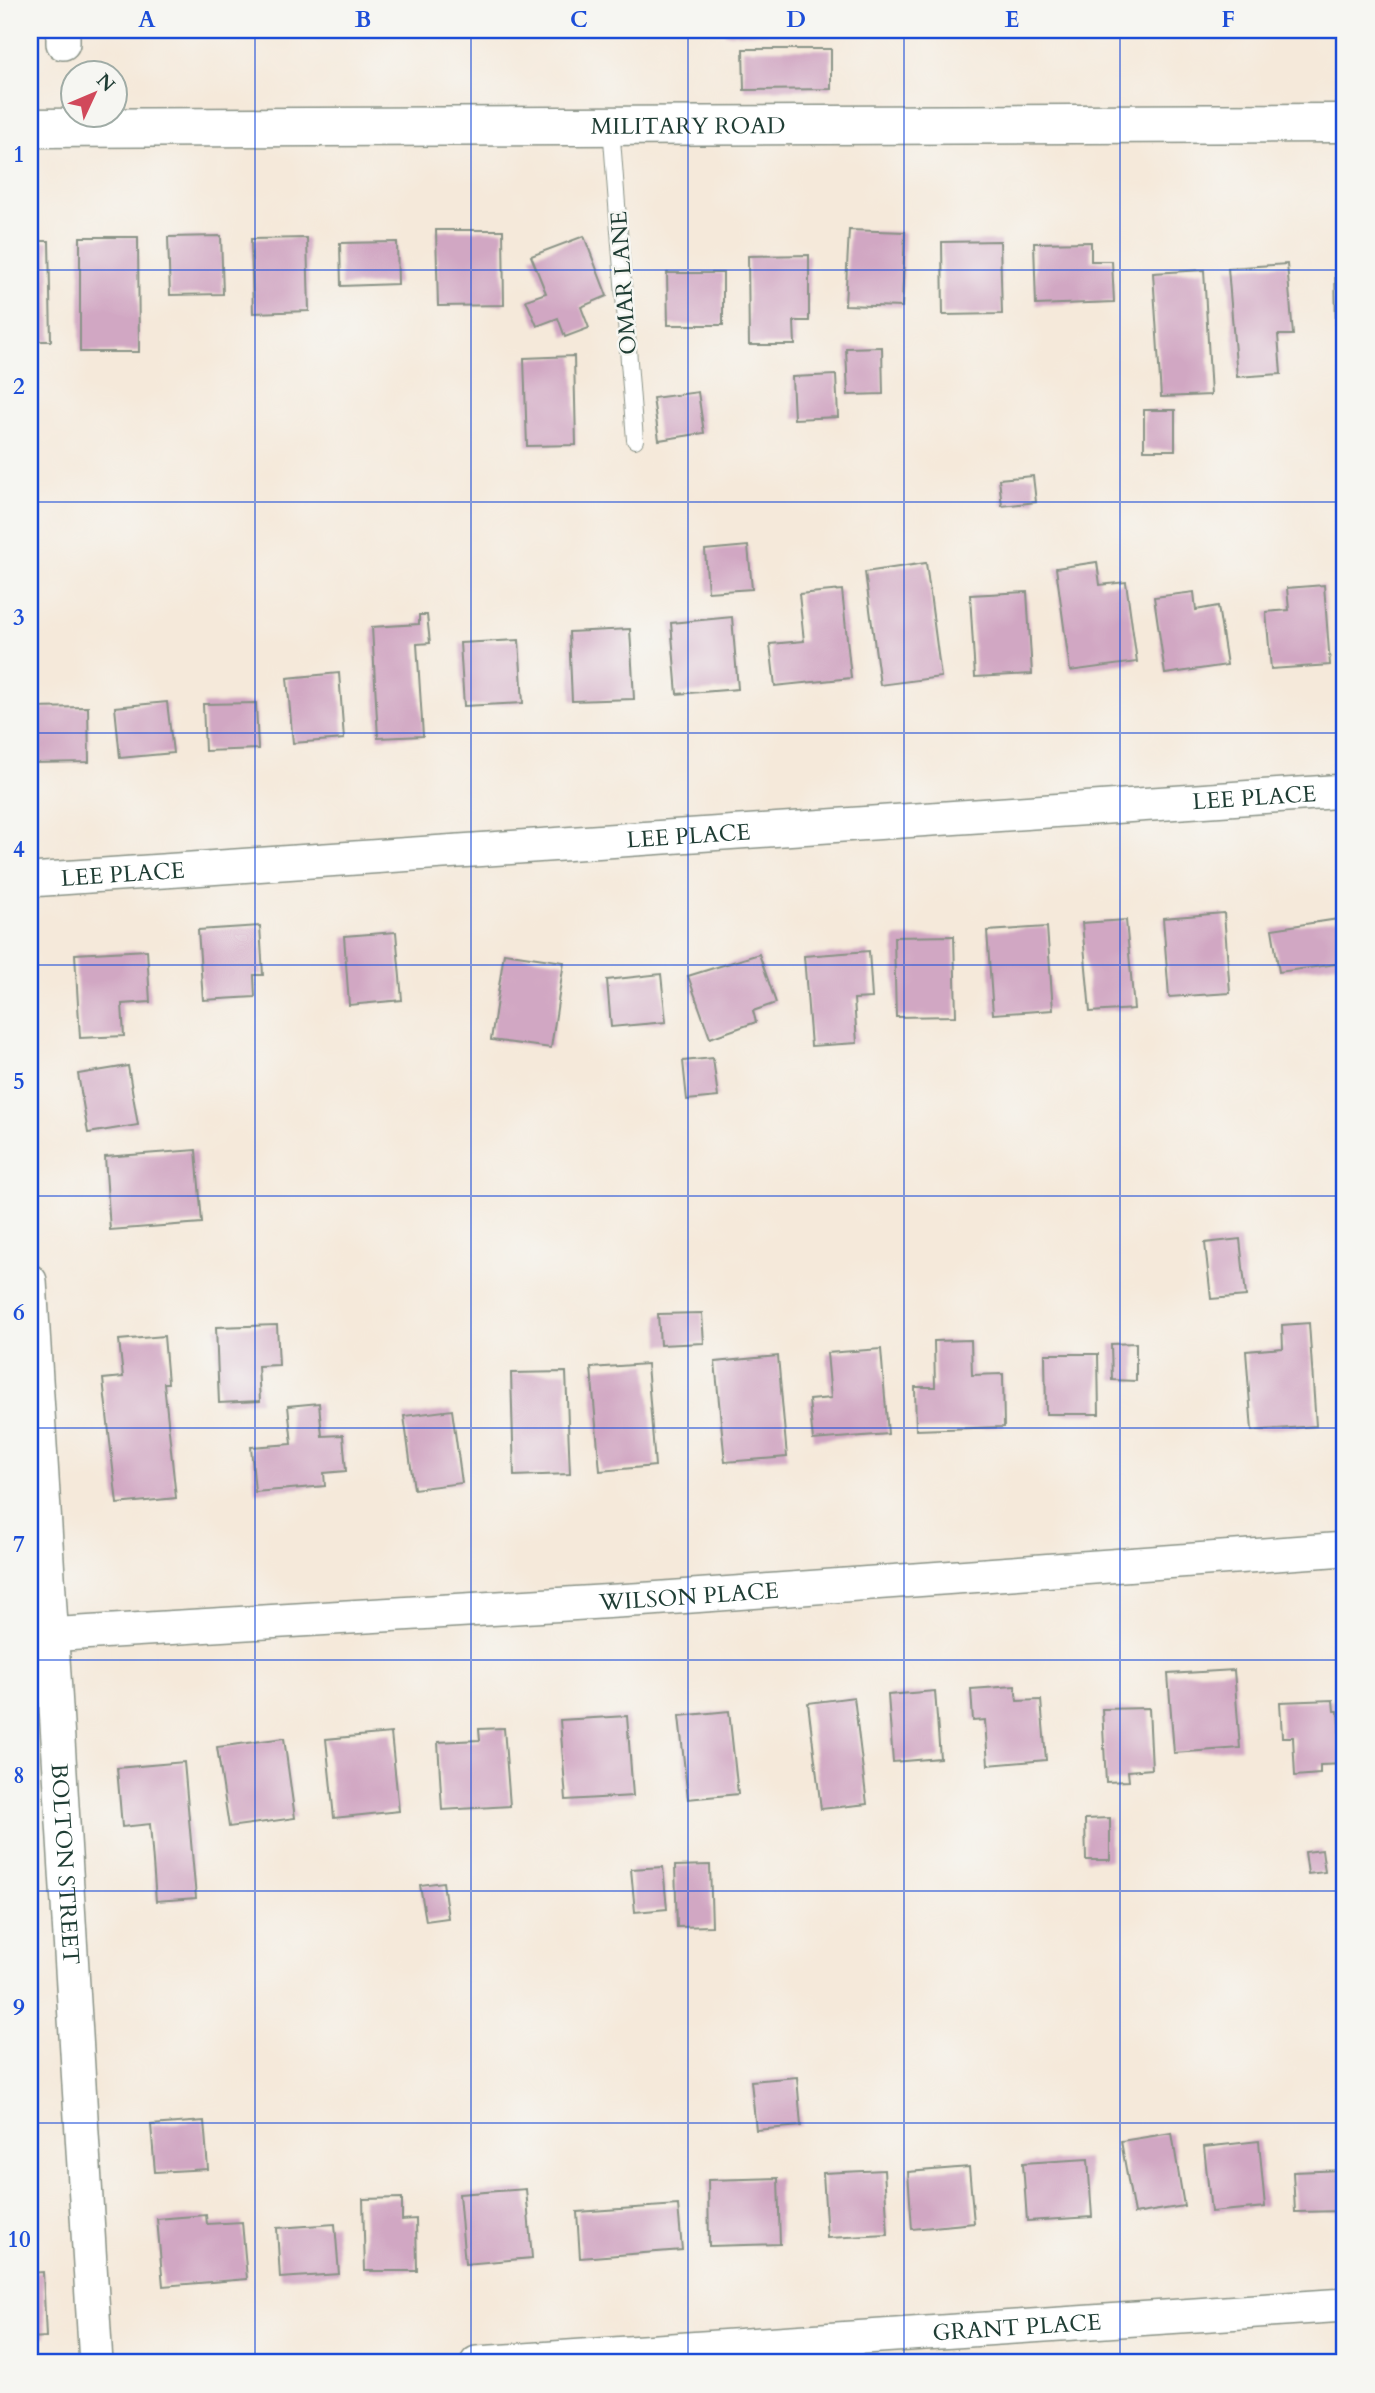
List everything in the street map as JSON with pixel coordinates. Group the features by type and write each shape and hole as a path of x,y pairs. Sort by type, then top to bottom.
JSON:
{"street":[{"name":"MILITARY ROAD","path":"30,128 1345,123"},
{"name":"LEE PLACE","path":"30,880 1345,791"},
{"name":"BOLTON STREET","path":"30,1281 40,1635 96,2363"},
{"name":"WILSON PLACE","path":"40,1635 650,1599 1345,1549"},
{"name":"GRANT PLACE","path":"477,2363 1345,2305"}],"lane":[{"name":"OMAR LANE","path":"611,127 635,440"}],"building":[{"path":"725,30 820,30 820,32 725,34"},
{"path":"743,49 831,49 831,89 744,90"},
{"path":"436,230 503,230 504,305 438,306"},
{"path":"849,230 905,232 902,307 845,305"},
{"path":"221,236 223,294 170,295 168,237"},
{"path":"584,236 607,296 581,307 589,328 565,337 558,318 537,326 526,300 546,293 531,256"},
{"path":"80,237 138,237 139,352 80,352"},
{"path":"307,238 309,311 253,313 251,239"},
{"path":"30,241 49,241 51,341 31,341"},
{"path":"1000,241 1002,314 943,315 942,242"},
{"path":"397,242 398,284 341,286 340,243"},
{"path":"1091,242 1091,261 1112,261 1114,302 1036,305 1034,243"},
{"path":"809,255 809,321 794,321 795,345 749,345 748,256"},
{"path":"1335,258 1345,258 1345,335 1336,335"},
{"path":"1287,264 1293,335 1278,335 1281,374 1237,377 1228,268"},
{"path":"1204,270 1211,395 1161,397 1153,273"},
{"path":"667,273 723,273 723,325 668,325"},
{"path":"882,347 883,394 848,395 846,348"},
{"path":"574,356 576,445 527,446 524,358"},
{"path":"836,375 838,417 794,419 792,377"},
{"path":"698,392 704,433 659,440 653,398"},
{"path":"1144,410 1175,410 1175,450 1144,450"},
{"path":"1033,476 1036,502 1002,506 999,479"},
{"path":"748,546 752,589 708,592 705,550"},
{"path":"1097,562 1100,585 1126,582 1137,662 1070,671 1056,568"},
{"path":"926,563 941,677 880,685 865,572"},
{"path":"1324,585 1330,665 1271,669 1266,612 1289,610 1287,588"},
{"path":"842,590 851,678 775,686 770,644 804,641 799,594"},
{"path":"1027,592 1032,674 975,677 970,595"},
{"path":"1194,592 1196,610 1218,606 1227,665 1165,674 1154,597"},
{"path":"419,615 427,615 430,643 417,644 423,736 378,738 372,627 419,624"},
{"path":"732,617 738,689 677,694 671,623"},
{"path":"630,629 634,699 572,701 569,632"},
{"path":"519,640 523,703 464,706 460,643"},
{"path":"339,673 344,739 293,743 287,678"},
{"path":"167,702 173,753 120,758 115,707"},
{"path":"256,703 258,749 205,751 203,704"},
{"path":"88,707 89,762 30,763 30,708"},
{"path":"1224,913 1230,993 1169,997 1163,918"},
{"path":"1345,918 1345,963 1279,972 1272,929"},
{"path":"1126,920 1134,1009 1090,1012 1082,923"},
{"path":"260,926 263,975 254,975 255,997 203,1000 198,930"},
{"path":"1047,927 1053,1010 993,1014 987,931"},
{"path":"396,932 402,1000 349,1005 344,936"},
{"path":"954,936 956,1016 896,1017 894,937"},
{"path":"147,950 150,1002 122,1004 124,1036 80,1038 75,954"},
{"path":"869,951 872,998 854,999 857,1043 811,1046 804,956"},
{"path":"504,953 564,962 551,1048 491,1040"},
{"path":"759,954 776,1003 753,1011 756,1022 710,1038 688,976"},
{"path":"661,974 666,1022 611,1027 607,980"},
{"path":"713,1058 718,1097 687,1100 683,1061"},
{"path":"128,1066 138,1125 88,1133 78,1074"},
{"path":"196,1150 202,1223 110,1230 105,1157"},
{"path":"1240,1239 1246,1296 1211,1299 1205,1243"},
{"path":"702,1313 704,1343 660,1345 658,1314"},
{"path":"1309,1323 1316,1426 1252,1431 1246,1351 1283,1348 1282,1325"},
{"path":"277,1325 279,1365 258,1366 260,1401 219,1403 216,1327"},
{"path":"164,1336 168,1383 164,1383 176,1498 117,1504 103,1379 123,1377 119,1340"},
{"path":"971,1340 972,1375 1003,1374 1004,1427 916,1430 915,1387 935,1387 934,1341"},
{"path":"1136,1343 1136,1381 1112,1380 1111,1344"},
{"path":"881,1349 888,1434 813,1440 809,1400 831,1398 827,1353"},
{"path":"1045,1354 1098,1354 1099,1414 1046,1414"},
{"path":"778,1356 787,1457 725,1462 715,1362"},
{"path":"647,1364 655,1466 600,1471 591,1368"},
{"path":"566,1372 570,1474 514,1476 511,1373"},
{"path":"319,1403 322,1436 343,1435 346,1471 324,1473 325,1486 255,1492 251,1447 292,1444 288,1406"},
{"path":"452,1410 462,1483 414,1489 404,1416"},
{"path":"1234,1670 1240,1748 1174,1753 1168,1674"},
{"path":"1015,1686 1017,1701 1041,1700 1046,1760 988,1765 985,1720 973,1721 971,1689"},
{"path":"935,1691 940,1758 893,1762 888,1695"},
{"path":"854,1697 867,1804 821,1809 808,1703"},
{"path":"1333,1700 1334,1711 1338,1711 1340,1738 1344,1738 1345,1764 1320,1765 1320,1774 1295,1776 1293,1737 1282,1737 1280,1702"},
{"path":"1149,1708 1152,1769 1128,1771 1129,1781 1106,1782 1102,1709"},
{"path":"729,1711 738,1794 688,1799 679,1716"},
{"path":"627,1716 633,1796 566,1800 560,1720"},
{"path":"504,1728 510,1806 442,1810 438,1742 480,1740 479,1729"},
{"path":"391,1733 399,1811 334,1818 326,1739"},
{"path":"284,1738 295,1818 229,1827 217,1747"},
{"path":"184,1762 196,1898 156,1901 150,1824 122,1827 117,1768"},
{"path":"1110,1818 1110,1860 1086,1860 1085,1819"},
{"path":"1322,1850 1325,1872 1308,1874 1305,1852"},
{"path":"710,1865 712,1926 677,1927 675,1866"},
{"path":"663,1867 667,1909 635,1912 631,1869"},
{"path":"443,1882 448,1918 426,1921 420,1885"},
{"path":"797,2077 801,2126 756,2130 751,2081"},
{"path":"204,2121 208,2169 155,2172 151,2125"},
{"path":"1172,2133 1184,2206 1134,2214 1121,2141"},
{"path":"1259,2141 1265,2207 1211,2212 1204,2147"},
{"path":"1088,2159 1092,2217 1027,2221 1023,2163"},
{"path":"969,2167 974,2223 912,2229 908,2172"},
{"path":"884,2170 888,2235 827,2238 823,2173"},
{"path":"1345,2170 1345,2211 1295,2212 1293,2172"},
{"path":"778,2178 780,2244 709,2246 708,2180"},
{"path":"526,2189 532,2258 465,2264 459,2194"},
{"path":"402,2198 402,2220 416,2219 417,2271 365,2271 363,2199"},
{"path":"678,2205 682,2250 580,2258 577,2212"},
{"path":"206,2215 207,2224 242,2222 247,2279 163,2286 157,2219"},
{"path":"335,2224 339,2274 280,2278 277,2228"},
{"path":"43,2272 46,2337 30,2338 30,2273"}]}
